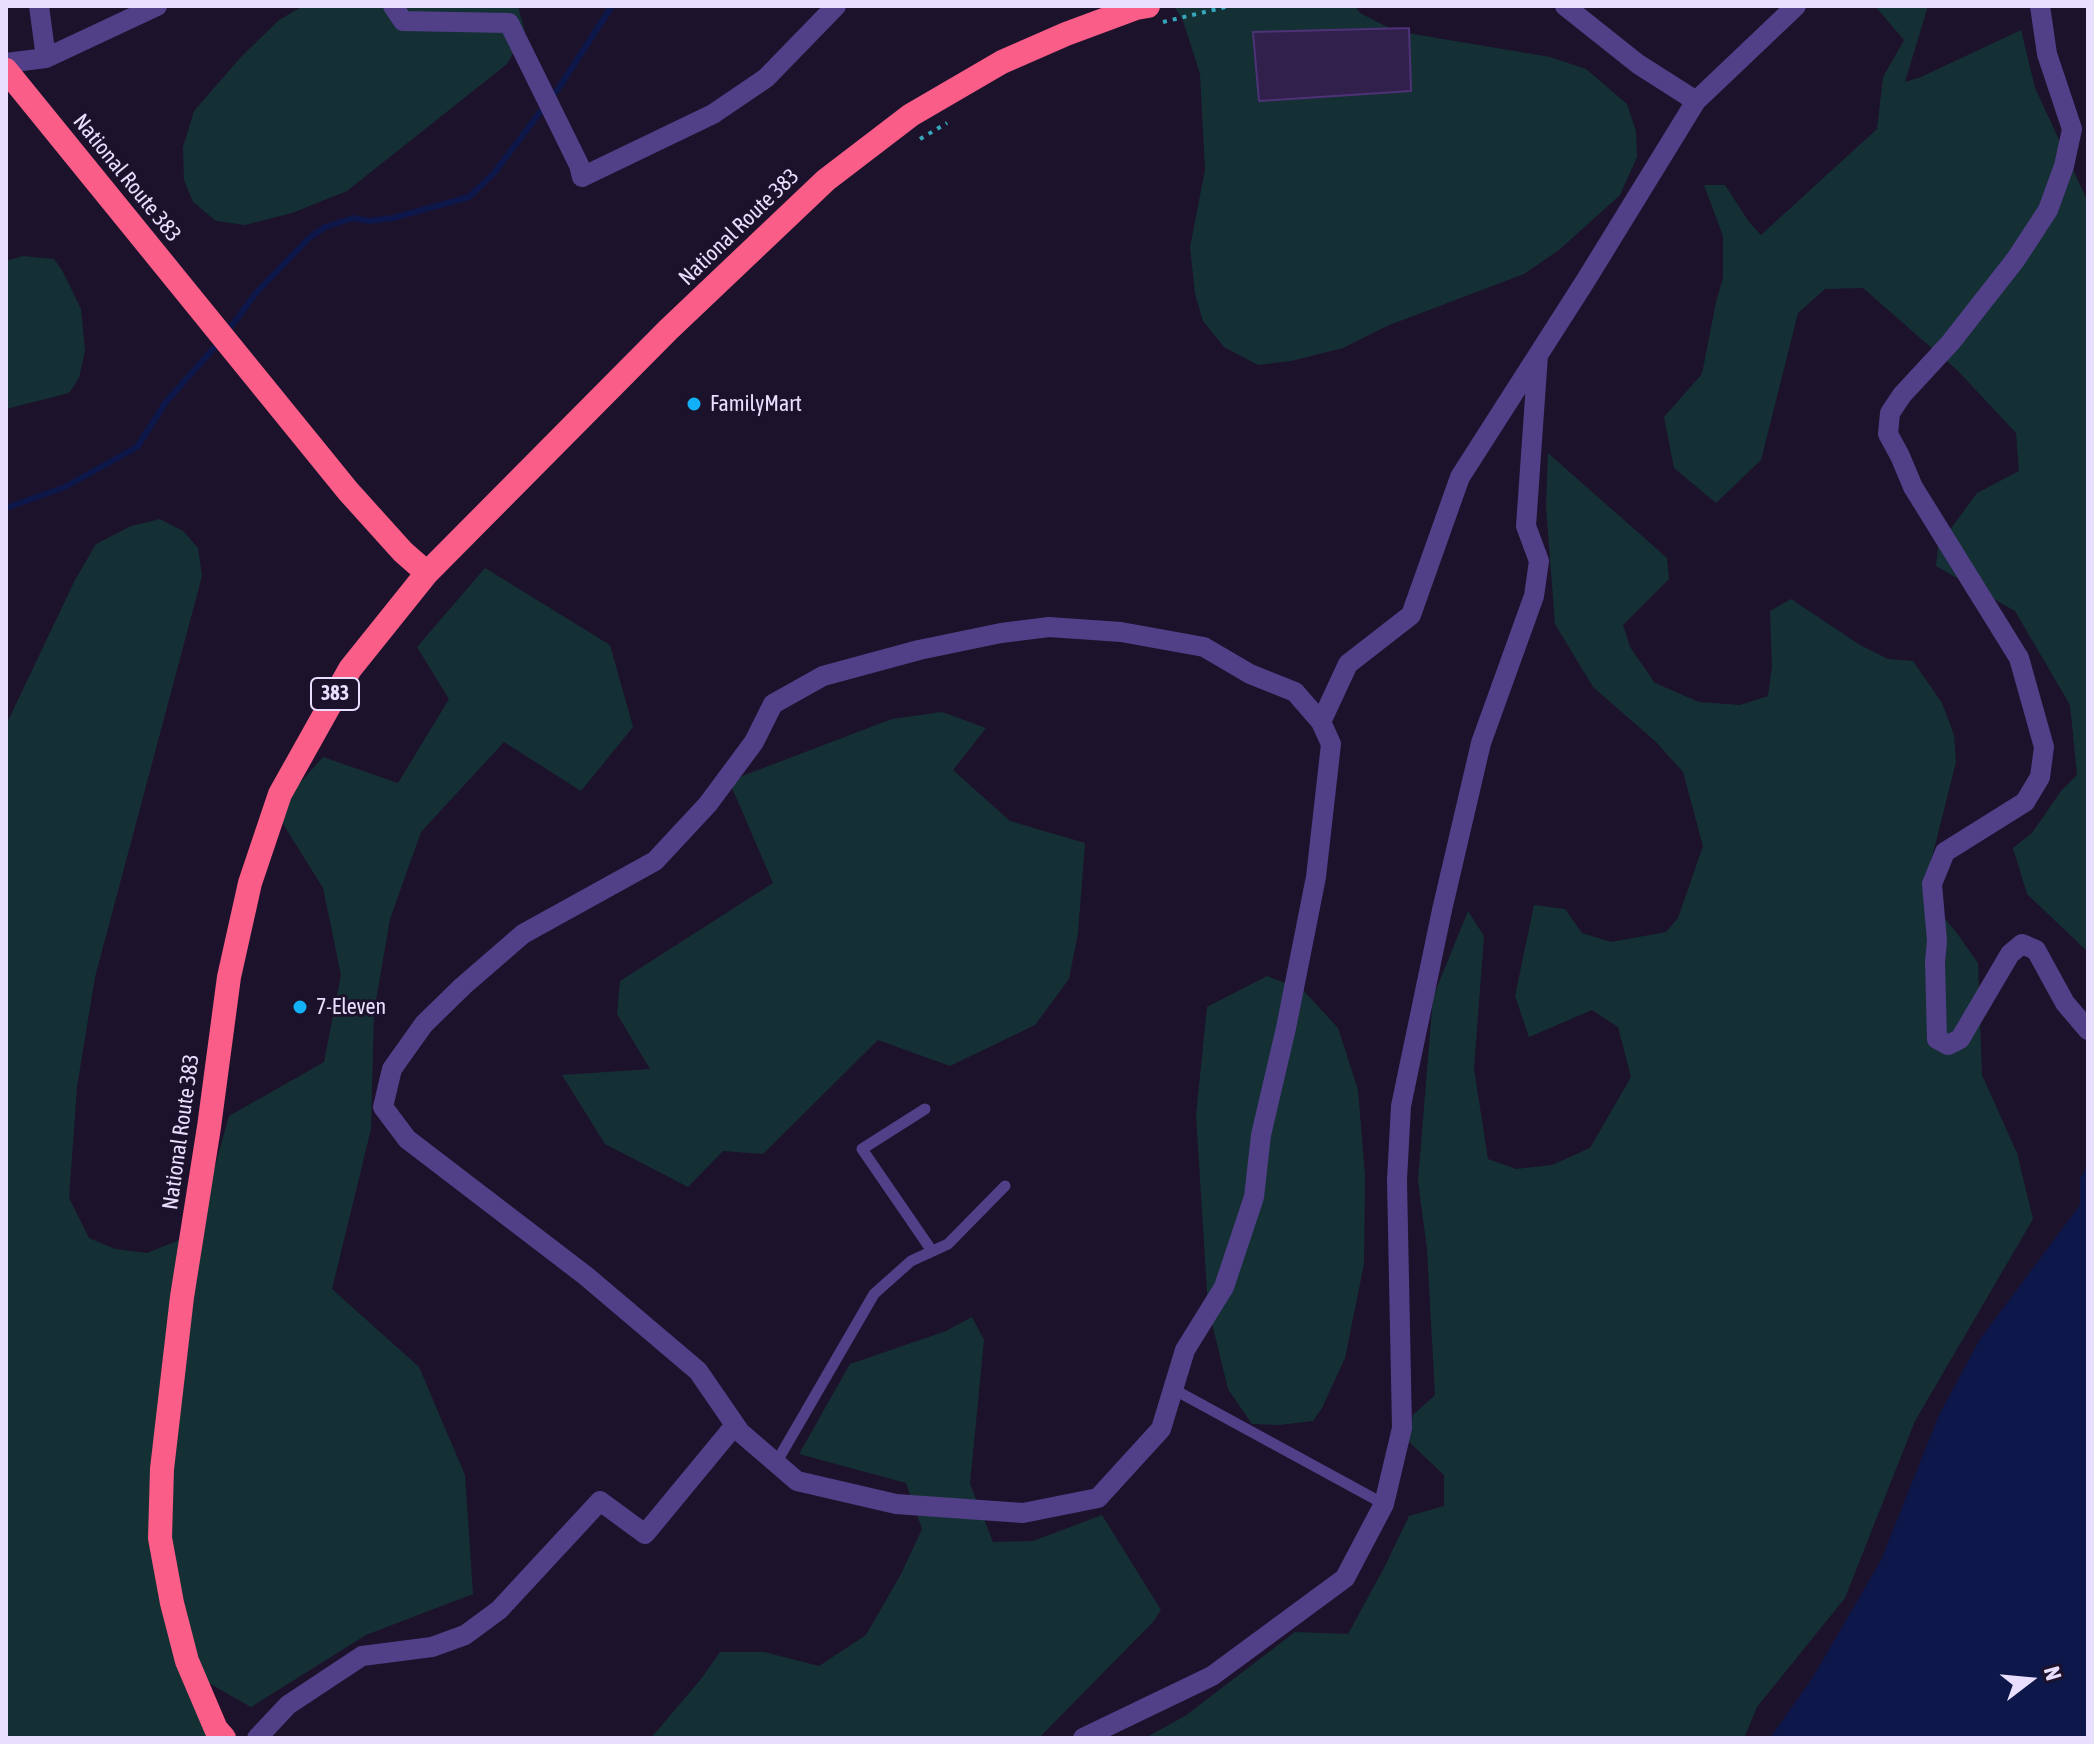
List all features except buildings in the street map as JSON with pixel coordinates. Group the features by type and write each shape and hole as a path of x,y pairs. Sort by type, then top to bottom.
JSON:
{"highway":[{"name":"National Route 383","path":"224,1738 216,1729 187,1661 172,1603 160,1538 162,1469 182,1297 229,977 250,883 280,794 350,669 427,573 668,330 826,180 911,115 1002,62 1136,8 1150,15"},
{"name":"National Route 383","path":"6,70 348,491 403,552 427,573"}],"street":[{"path":"39,6 46,58"},
{"path":"6,63 46,58 157,6"},
{"path":"393,6 403,21 509,23 579,165 582,177 713,114 766,78 836,6"},
{"path":"1565,6 1638,64 1696,101"},
{"path":"1321,722 1348,664 1411,615 1460,477 1696,101 1796,6"},
{"path":"2040,6 2047,54 2072,129 2064,166 2048,210 2016,259 1951,342 1902,395 1890,413 1888,434 1913,487 2019,658 2044,747 2040,777 2025,802 1945,852 1932,884 1937,941 1937,1039 1948,1045 1960,1039 2010,954 2022,944 2036,950 2065,1003 2088,1030"},
{"path":"1083,1738 1212,1676 1345,1578 1384,1504 1402,1428 1397,1180 1401,1106 1481,743 1534,596 1539,561 1526,526 1538,355"},
{"path":"1049,627 1121,632 1204,647 1250,674 1295,692 1321,722 1331,744 1316,877 1261,1135 1254,1197 1224,1287 1185,1350 1161,1429 1098,1498 1023,1513 896,1504 797,1481 740,1432 698,1371 586,1276 407,1139 383,1107 392,1069 424,1024 523,934 655,861 708,804 754,742 773,704 823,676 919,650 1001,633 1049,627"},
{"path":"257,1738 288,1705 362,1656 432,1647 465,1635 499,1610 600,1501 645,1534 735,1425"}],"lane":[{"path":"925,1109 862,1149 932,1251"},
{"path":"776,1463 874,1294 911,1261 948,1244 1005,1186"},
{"path":"1173,1389 1384,1504"}],"path":[{"path":"1150,15 1230,6"},
{"path":"919,139 959,116"}],"green space":[{"path":"303,6 518,6 525,32 507,64 347,191 292,213 245,225 216,221 193,202 184,180 183,147 194,111 241,57 279,20"},
{"path":"1174,6 1355,6 1360,13 1395,31 1550,57 1586,69 1627,104 1636,131 1637,157 1620,195 1559,250 1524,274 1387,326 1343,348 1291,361 1258,365 1224,347 1203,321 1195,294 1190,247 1205,170 1200,74 1183,21"},
{"path":"1875,6 1928,6 1905,82 2021,30 2035,88 2088,202 2088,952 2027,894 2013,848 2032,833 2061,791 2077,775 2070,705 2015,611 1936,566 1938,546 1977,493 2019,471 2016,433 1958,371 1863,288 1825,289 1798,313 1761,460 1716,503 1674,468 1664,417 1702,374 1723,278 1723,236 1704,185 1725,185 1761,235 1877,129 1883,77 1904,40"},
{"path":"23,256 54,259 62,270 81,309 85,351 79,378 69,393 6,409 6,261"},
{"path":"1548,453 1667,558 1669,579 1623,625 1630,647 1655,683 1699,702 1740,705 1768,696 1772,667 1770,611 1791,599 1860,645 1888,659 1913,661 1942,703 1954,735 1956,762 1923,893 1978,963 1982,1075 2017,1153 2033,1219 1915,1421 1845,1598 1757,1707 1744,1738 1145,1738 1185,1716 1295,1632 1348,1634 1409,1516 1444,1506 1444,1475 1407,1440 1413,1415 1435,1395 1427,1249 1418,1181 1433,997 1468,911 1484,936 1474,1069 1488,1159 1516,1169 1552,1165 1590,1148 1631,1077 1618,1027 1592,1010 1529,1037 1515,996 1534,905 1565,909 1582,933 1611,942 1666,932 1678,918 1703,846 1683,772 1655,741 1593,687 1555,624 1546,506"},
{"path":"160,519 183,531 198,548 202,576 95,977 77,1087 69,1198 89,1238 115,1249 147,1253 177,1241 204,1206 229,1116 324,1062 341,975 323,888 275,811 323,757 398,783 449,699 417,647 485,568 610,645 633,727 581,791 504,742 421,832 390,919 374,1012 371,1129 332,1289 419,1367 465,1475 473,1594 366,1635 251,1707 181,1667 190,1699 212,1738 6,1738 6,725 75,580 96,544 131,526"},
{"path":"942,712 986,728 953,770 1010,821 1085,843 1078,933 1069,979 1035,1025 950,1066 878,1040 763,1154 723,1151 688,1187 605,1144 562,1075 650,1069 617,1014 620,981 773,883 729,781 892,719"},
{"path":"1267,976 1303,990 1338,1028 1358,1090 1365,1176 1364,1264 1345,1358 1313,1421 1279,1425 1252,1424 1228,1389 1208,1307 1196,1115 1207,1007"},
{"path":"972,1317 984,1340 970,1484 993,1542 1033,1541 1102,1515 1161,1610 1153,1622 1039,1738 651,1738 720,1652 764,1652 819,1666 866,1635 901,1574 922,1529 906,1483 799,1454 850,1364 946,1331"}],"shaded area":[{"path":"2088,1165 2088,1738 1770,1738 1813,1677 1881,1560 1939,1415 1980,1339 2080,1205 2080,1178"}],"waterway":[{"path":"227,332 256,293 309,238 325,227 353,218 369,221 393,218 469,197 494,173 560,86 612,6"},
{"path":"6,508 65,487 137,447 166,402 220,341"}],"place":[{"name":"FamilyMart","path":"694,404"},
{"name":"7-Eleven","path":"300,1007"}]}
